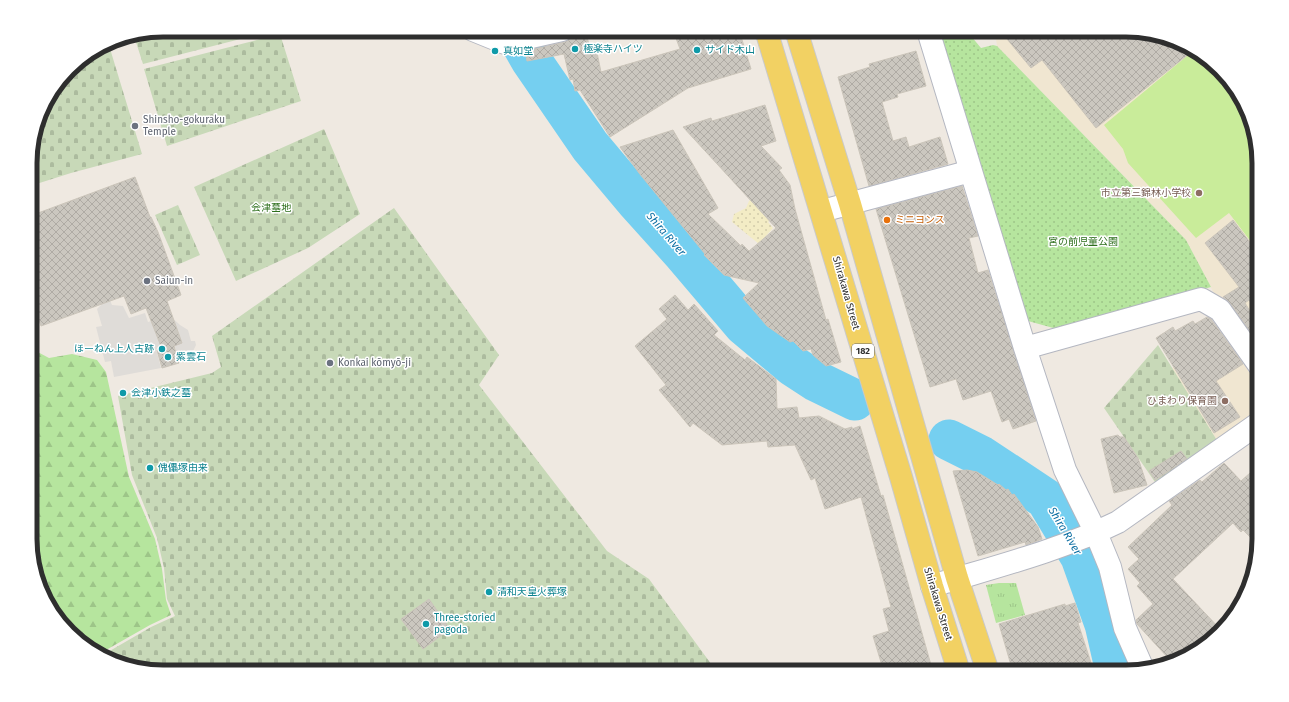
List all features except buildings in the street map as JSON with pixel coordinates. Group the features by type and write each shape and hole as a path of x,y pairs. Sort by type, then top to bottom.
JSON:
{"main road":[{"name":"Shirakawa Street","path":"768,37 822,211 932,586 957,665"},
{"path":"798,37 850,204 957,578 986,665"}],"street":[{"path":"515,37 532,37"},
{"path":"930,37 1025,348 1065,470 1090,534 1110,567 1125,628 1141,664"},
{"path":"822,211 971,171"},
{"path":"1025,348 1201,299 1220,310 1252,356"},
{"path":"932,586 1053,549 1118,522 1252,428"}],"shaded area":[{"name":"市立第三錦林小学校","path":"998,37 1126,37 1159,41 1182,50 1203,63 1226,86 1242,115 1248,130 1251,146 1252,344 1218,301 1186,240 997,46 996,39"},
{"path":"109,298 112,305 123,306 129,318 145,313 148,322 168,314 188,330 191,341 195,341 196,345 193,351 188,352 183,362 180,363 174,344 156,349 161,368 114,377 111,361 105,362 96,327 102,326 97,309 101,305 100,303"},
{"name":"ひまわり保育園","path":"1224,335 1252,377 1252,419 1218,442 1172,368"}],"green space":[{"path":"154,37 249,37 143,64 135,40 138,39"},
{"path":"268,37 281,37 301,101 167,146 144,69"},
{"name":"宮の前児童公園","path":"941,37 972,37 981,48 993,45 997,46 1186,240 1211,287 1057,329 1028,321"},
{"path":"110,49 142,154 37,184 37,154 41,130 50,107 68,80 86,63"},
{"path":"1189,54 1203,63 1226,86 1235,100 1248,130 1252,163 1252,243 1229,213 1196,238 1128,163 1123,149 1104,125"},
{"name":"会津墓地","path":"324,129 360,214 308,248 236,281 194,187"},
{"path":"178,205 200,255 177,265 155,215"},
{"path":"394,208 499,355 479,385 607,551 649,579 712,665 163,665 130,661 108,652 151,627 175,616 167,599 164,568 157,538 132,475 118,396 212,373 221,367 212,336"},
{"path":"1158,345 1218,442 1157,485 1104,408"},
{"path":"37,352 49,358 72,354 97,360 106,372 129,477 155,539 162,569 166,600 171,615 105,651 80,634 68,622 50,595 39,564 37,539"},
{"path":"1016,583 1025,615 996,623 986,585"}],"sand":[{"path":"755,195 773,218 768,222 773,228 759,244 732,222 734,214 746,208 749,201"}],"waterway":[{"name":"Shira River","path":"518,37 531,60 590,146 744,325 793,366 816,381 855,400"},
{"name":"Shira River","path":"949,440 981,456 1046,499 1081,557 1105,624 1114,665"}],"place":[{"name":"極楽寺ハイツ","path":"575,49"},
{"name":"サイド木山","path":"697,50"},
{"name":"真如堂","path":"495,51"},
{"name":"Shinsho-gokuraku Temple","path":"135,126"},
{"name":"市立第三錦林小学校","path":"1199,193"},
{"name":"ミニヨンス","path":"887,220"},
{"name":"Saiun-in","path":"147,281"},
{"name":"ほーねん上人古跡","path":"162,349"},
{"name":"紫雲石","path":"168,357"},
{"name":"Konkai kōmyō-ji","path":"330,363"},
{"name":"会津小鉄之墓","path":"123,393"},
{"name":"ひまわり保育園","path":"1225,401"},
{"name":"傀儡塚由来","path":"150,468"},
{"name":"清和天皇火葬塚","path":"489,592"},
{"name":"Three-storied pagoda","path":"426,624"}]}
